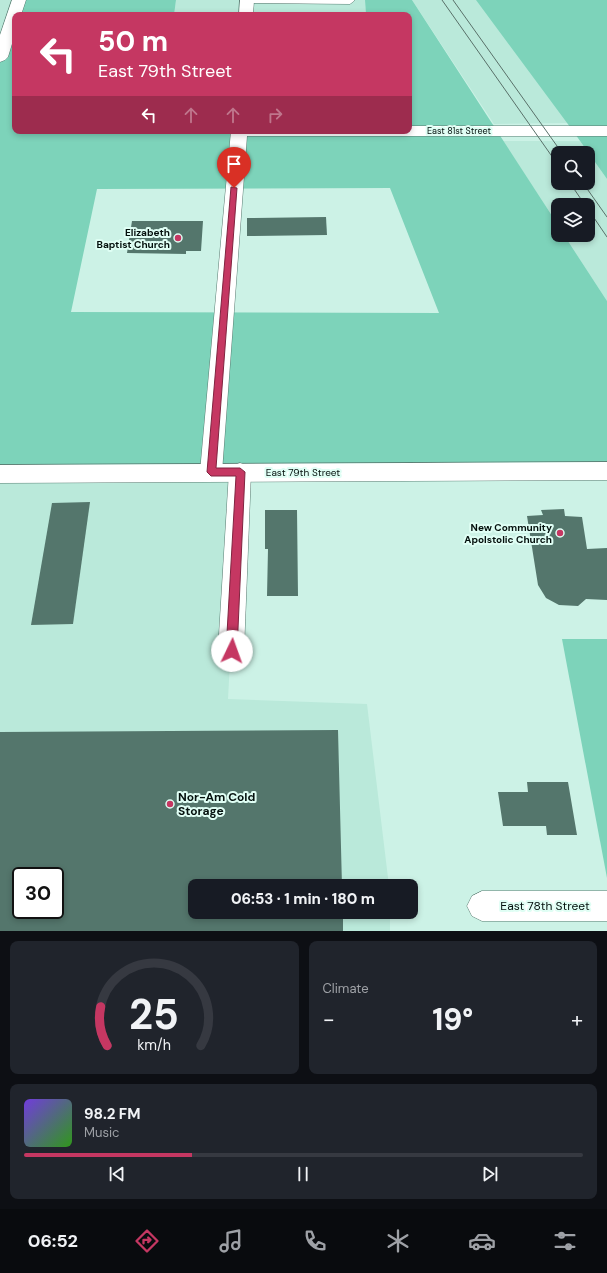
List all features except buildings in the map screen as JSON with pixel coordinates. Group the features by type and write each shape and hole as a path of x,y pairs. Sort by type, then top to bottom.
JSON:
{"street":[{"path":"15,12 19,0"},
{"path":"246,12 247,0"},
{"path":"0,57 12,21"},
{"name":"East 81st Street","path":"412,131 607,131"},
{"path":"211,472 238,134"},
{"name":"East 79th Street","path":"0,474 607,471"},
{"path":"232,651 240,472"},
{"name":"East 78th Street","path":"482,906 607,906"}],"lane":[{"path":"247,0 350,0"}],"shaded area":[{"path":"0,0 19,0 15,12 12,12 12,21 0,57"},
{"path":"176,0 365,0 366,12 174,12"},
{"path":"412,0 478,0 570,123 494,124"},
{"path":"503,141 580,141 584,146 551,146 551,190 595,190 595,162 607,179 607,301 569,242 595,242 595,198 551,198 551,214"},
{"path":"240,472 228,699 367,704 388,879 188,879 188,919 390,919 390,931 0,931 0,474"}],"green space":[{"path":"19,0 176,0 174,12 15,12"},
{"path":"365,0 412,0 551,214 551,242 569,242 607,301 607,471 0,474 0,57 12,21 12,134 412,134 412,12 366,12","holes":["390,188 439,313 71,312 97,189"]},
{"path":"476,0 607,0 607,179 595,162 595,146 584,146"},
{"path":"562,639 607,639 607,878"}],"tram line":[{"path":"442,0 551,155"},
{"path":"453,0 557,146"},
{"path":"575,190 580,198"},
{"path":"588,190 607,217"},
{"path":"595,219 607,237"}],"place":[{"name":"Elizabeth Baptist Church","path":"178,238"},
{"name":"New Community Apolstolic Church","path":"560,533"},
{"name":"Nor-Am Cold Storage","path":"170,804"}],"route":[{"path":"232,651 240,472 211,472 234,188"}]}
